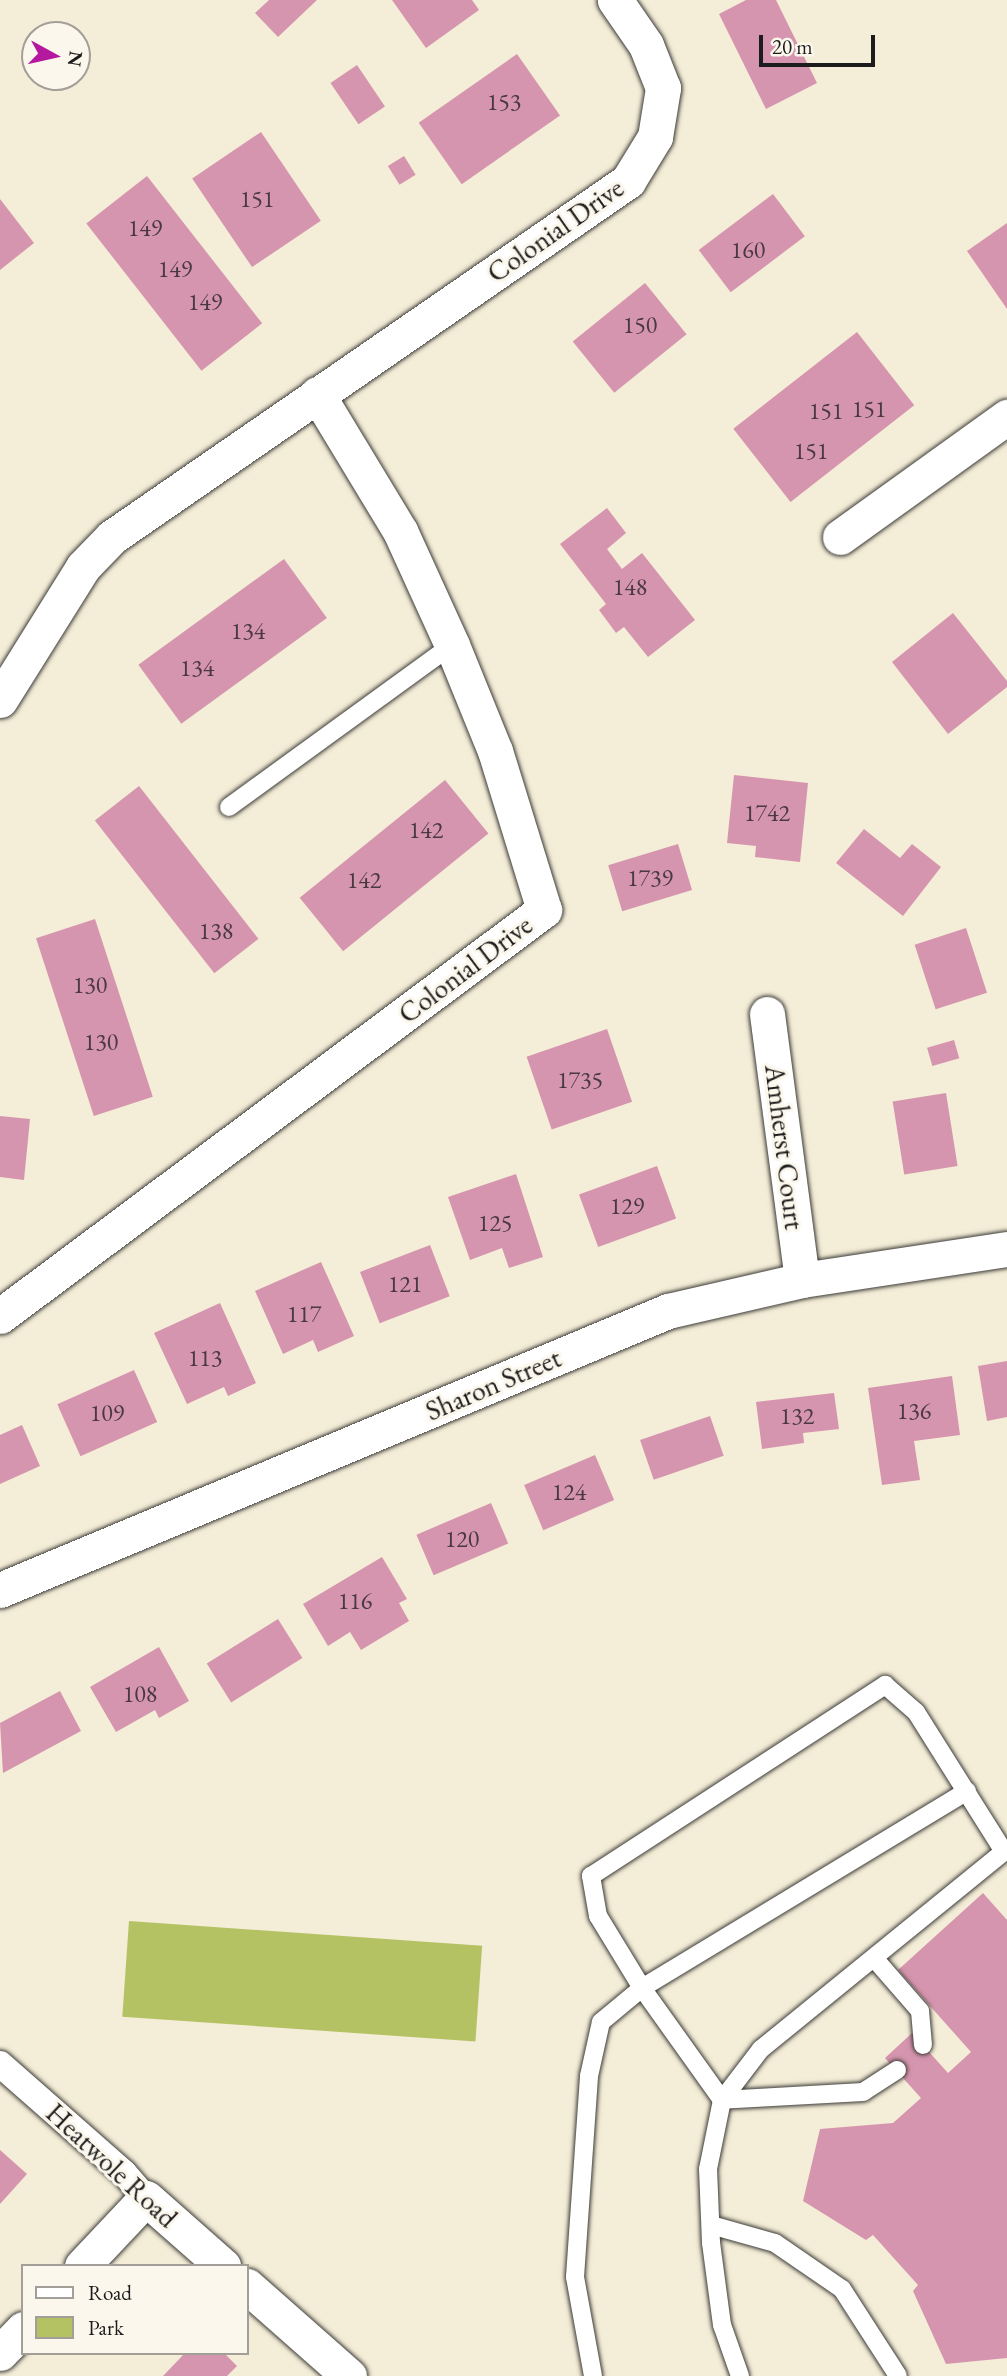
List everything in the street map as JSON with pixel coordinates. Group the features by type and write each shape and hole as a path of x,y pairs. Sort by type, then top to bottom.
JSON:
{"street":[{"name":"Colonial Drive","path":"0,700 69,588 112,537 628,181 655,137 663,88 646,46 615,0"},
{"name":"Colonial Drive","path":"0,1316 544,910 495,751 452,645 400,531 317,394"},
{"path":"840,537 1007,417"},
{"name":"Amherst Court","path":"768,1014 802,1280"},
{"name":"Sharon Street","path":"0,1590 668,1311 802,1280 1007,1249"},
{"name":"Heatwole Road","path":"0,2064 124,2173 146,2198 221,2264"},
{"path":"84,2264 146,2198"},
{"path":"248,2287 349,2376"},
{"path":"0,2353 21,2331"}],"lane":[{"path":"229,807 452,645"},
{"path":"722,2100 642,1988 598,1916 591,1876 885,1685 916,1712 1005,1849 761,2049 722,2100 708,2169 710,2225 722,2325 740,2376"},
{"path":"593,2376 575,2277 589,2076 601,2022 642,1988 967,1791"},
{"path":"874,1958 920,2011 923,2045"},
{"path":"722,2100 863,2092 897,2070"},
{"path":"710,2225 775,2243 842,2289 898,2376"}],"green space":[{"path":"129,1921 482,1946 475,2041 122,2017"}],"building":[{"path":"269,0 317,0 278,37 255,13"},
{"path":"392,0 472,0 479,10 426,48"},
{"path":"746,0 776,0 817,83 766,109 719,14"},
{"path":"517,54 560,115 462,184 419,123"},
{"path":"357,65 385,106 358,124 330,83"},
{"path":"261,132 321,221 252,267 192,178"},
{"path":"404,156 416,175 400,185 388,166"},
{"path":"147,176 262,323 201,371 86,223"},
{"path":"773,194 805,236 731,292 699,250"},
{"path":"0,199 34,243 0,270"},
{"path":"1007,223 1007,309 967,251"},
{"path":"645,283 687,334 614,393 573,342"},
{"path":"857,332 914,405 791,502 733,429"},
{"path":"607,508 626,533 607,549 622,569 642,553 695,620 648,657 624,627 616,633 599,610 606,604 560,544"},
{"path":"284,559 327,618 181,724 138,665"},
{"path":"953,613 1007,681 1007,687 948,734 892,662"},
{"path":"734,775 808,783 800,862 755,857 756,846 727,843"},
{"path":"445,780 488,834 343,951 300,898"},
{"path":"139,786 258,939 214,973 95,820"},
{"path":"864,829 900,858 912,844 941,867 903,916 836,863"},
{"path":"678,844 692,890 622,911 608,865"},
{"path":"95,919 153,1097 94,1116 36,938"},
{"path":"966,928 987,993 936,1009 915,945"},
{"path":"607,1029 632,1102 552,1129 527,1057"},
{"path":"954,1040 959,1058 932,1066 927,1048"},
{"path":"946,1093 958,1166 904,1175 893,1101"},
{"path":"0,1116 30,1119 24,1180 0,1177"},
{"path":"657,1166 676,1219 598,1247 579,1194"},
{"path":"516,1174 543,1257 509,1268 502,1248 470,1260 448,1197"},
{"path":"430,1245 450,1296 380,1323 360,1272"},
{"path":"321,1262 354,1336 318,1352 313,1340 283,1354 255,1291"},
{"path":"220,1303 256,1383 228,1396 224,1387 187,1404 154,1333"},
{"path":"1007,1361 1007,1417 987,1421 978,1366"},
{"path":"134,1370 157,1422 80,1456 57,1404"},
{"path":"952,1376 960,1435 914,1441 920,1480 882,1485 868,1388"},
{"path":"834,1393 839,1429 803,1433 804,1443 762,1449 756,1402"},
{"path":"710,1416 724,1456 654,1480 640,1440"},
{"path":"22,1425 40,1466 0,1484 0,1435"},
{"path":"595,1455 614,1500 543,1530 524,1485"},
{"path":"491,1503 508,1544 434,1575 416,1535"},
{"path":"382,1557 407,1599 399,1603 409,1621 361,1650 350,1632 328,1646 303,1604"},
{"path":"278,1619 302,1658 231,1703 207,1664"},
{"path":"159,1647 189,1701 159,1718 155,1710 116,1732 90,1687"},
{"path":"60,1691 81,1731 3,1773 0,1723"},
{"path":"983,1893 1007,1920 1007,2358 946,2364 913,2291 918,2285 873,2235 866,2240 803,2201 820,2129 893,2123 921,2098 885,2058 912,2033 948,2073 971,2052 898,1970"},
{"path":"0,2150 27,2174 0,2204"},
{"path":"183,2355 226,2355 237,2366 227,2376 163,2376"}]}
